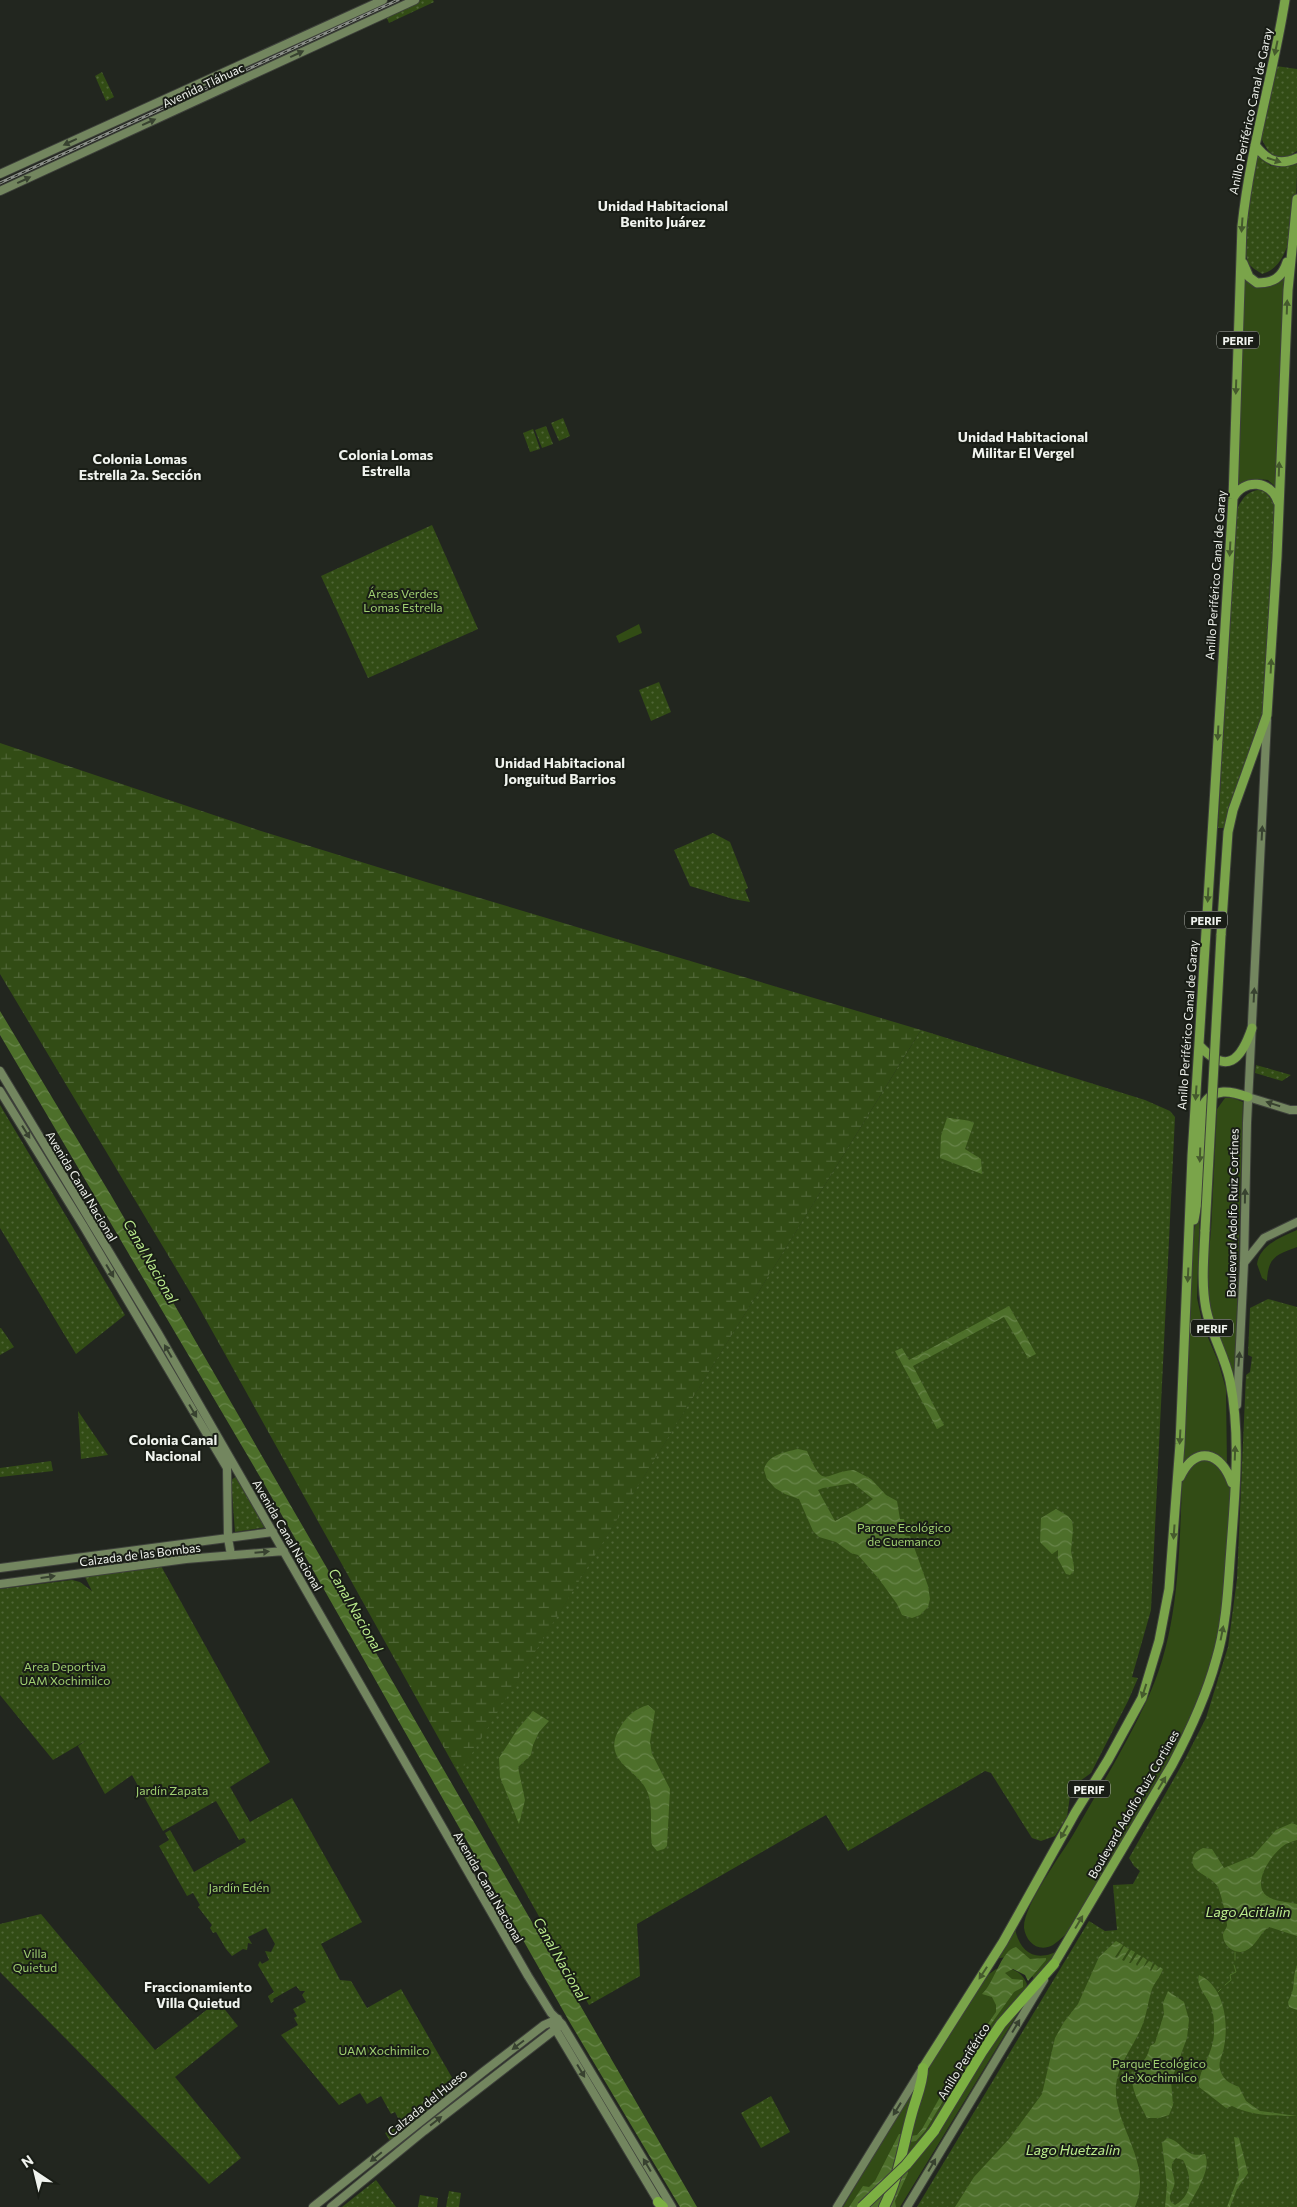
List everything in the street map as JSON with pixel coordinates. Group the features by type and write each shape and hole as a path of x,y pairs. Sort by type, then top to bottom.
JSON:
{"highway":[{"name":"Anillo Periférico Canal de Garay","path":"1189,1252 1192,1156 1233,499 1241,253 1246,188 1285,0"},
{"path":"1255,146 1262,155 1274,162 1287,162 1297,158"},
{"name":"PERIF","path":"1267,715 1290,251 1297,198"},
{"path":"1241,253 1244,269 1257,284 1276,280 1284,270 1290,251"},
{"path":"1233,499 1243,487 1259,484 1273,492 1278,508"},
{"name":"Boulevard Adolfo Ruiz Cortines","path":"1054,1964 1172,1765 1203,1702 1224,1628 1234,1488 1236,1425 1230,1380 1206,1311 1203,1267 1228,832 1233,810 1267,715"},
{"path":"1199,1045 1208,1055 1220,1061 1234,1059 1245,1048 1252,1028"},
{"path":"1189,1252 1199,1192 1203,1106 1214,1094 1222,1091 1248,1096"},
{"name":"PERIF","path":"923,2068 1003,1942 1142,1698 1159,1642 1169,1589 1178,1483 1189,1252"},
{"path":"1178,1483 1185,1467 1191,1461 1205,1456 1217,1459 1222,1463 1228,1471 1234,1488"},
{"name":"Anillo Periférico","path":"862,2207 906,2165 927,2141 982,2052 1018,2004 1054,1964"},
{"name":"Anillo Periférico","path":"884,2207 897,2176 923,2077 923,2068"}],"main road":[{"name":"Avenida Tláhuac","path":"0,174 383,0"},
{"name":"Avenida Tláhuac","path":"0,191 415,0"},
{"name":"PERIF","path":"1248,1096 1267,715"},
{"name":"Avenida Canal Nacional","path":"0,1071 158,1334 520,1963 672,2207"},
{"name":"Avenida Canal Nacional","path":"0,1091 84,1227 227,1468 228,1538 231,1555"},
{"path":"1248,1096 1290,1110 1297,1110"},
{"name":"Boulevard Adolfo Ruiz Cortines","path":"1236,1425 1244,1263 1248,1096"},
{"path":"1244,1263 1264,1238 1297,1222"},
{"name":"Calzada de las Bombas","path":"0,1568 273,1532"},
{"name":"Calzada de las Bombas","path":"0,1584 181,1560 284,1551"},
{"name":"Boulevard Adolfo Ruiz Cortines","path":"907,2207 1054,1964"},
{"name":"Avenida Canal Nacional","path":"556,2021 562,2040 661,2205"},
{"name":"Calzada del Hueso","path":"331,2207 546,2034 556,2021"},
{"name":"Calzada del Hueso","path":"314,2207 474,2079 556,2021"},
{"path":"546,2034 554,2034 562,2040"},
{"name":"PERIF","path":"837,2207 923,2068"}],"green space":[{"path":"421,0 433,0 434,2 389,23 386,16"},
{"path":"1276,66 1297,69 1297,151 1286,158 1276,159 1267,149 1261,138"},
{"path":"102,72 114,97 106,101 95,76"},
{"path":"1257,151 1258,155 1271,166 1287,165 1297,161 1295,208 1293,226 1288,243 1282,257 1274,268 1262,274 1249,264 1245,242 1247,209"},
{"path":"1285,275 1279,490 1268,480 1258,480 1242,484 1236,491 1244,276 1258,285"},
{"path":"563,418 570,436 559,441 551,423"},
{"path":"546,426 553,444 542,448 535,430"},
{"path":"533,429 540,449 530,452 523,433"},
{"path":"1263,489 1277,506 1269,718 1228,809 1224,828 1218,828 1236,511 1249,493"},
{"name":"Áreas Verdes Lomas Estrella","path":"432,525 478,629 368,678 321,576"},
{"path":"639,624 642,633 619,643 616,636"},
{"path":"659,682 671,712 651,721 639,690"},
{"path":"0,743 261,831 921,1030 463,1769 453,1764 196,1302 0,974"},
{"path":"713,833 730,842 748,888 745,890 750,902 690,886 674,850"},
{"name":"Parque Ecológico de Cuemanco","path":"921,1030 1145,1100 1170,1111 1175,1117 1151,1610 1132,1677 1138,1678 1091,1773 1080,1781 1070,1796 1067,1817 1055,1836 1041,1841 1032,1838 991,1773 985,1771 848,1851 826,1815 637,1924 640,1976 589,2005 453,1764 463,1768"},
{"path":"1256,1065 1291,1075 1282,1081 1255,1073"},
{"path":"1225,1098 1233,1098 1243,1102 1235,1376 1218,1337 1207,1301 1207,1270 1211,1231 1217,1109"},
{"path":"0,1105 125,1315 76,1354 0,1228"},
{"path":"1200,1204 1197,1298 1203,1326 1218,1361 1226,1389 1227,1467 1197,1453 1182,1462 1193,1236"},
{"path":"1297,1230 1297,1247 1274,1258 1269,1267 1267,1281 1262,1278 1257,1264 1262,1252 1272,1242"},
{"name":"Parque Ecológico de Xochimilco","path":"1268,1299 1297,1307 1297,2207 917,2207 1089,1921 1105,1931 1117,1930 1113,1885 1133,1884 1140,1871 1129,1858 1206,1718 1228,1647 1237,1579 1246,1375 1250,1372 1252,1357 1248,1355 1250,1308"},
{"path":"0,1328 14,1347 0,1355"},
{"path":"78,1411 108,1455 81,1459"},
{"path":"1210,1458 1219,1463 1231,1490 1221,1632 1200,1704 1168,1766 1073,1928 1053,1945 1042,1948 1038,1947 1027,1938 1024,1928 1025,1919 1030,1907 1120,1752 1138,1719 1157,1676 1171,1623 1175,1595 1180,1540 1182,1484 1192,1466"},
{"path":"51,1461 53,1471 0,1477 0,1468"},
{"path":"237,1476 267,1527 235,1532 231,1480"},
{"path":"161,1566 270,1762 230,1787 250,1822 292,1798 362,1922 321,1944 340,1980 351,1981 367,2008 401,1989 458,2088 390,2141 385,2133 401,2124 395,2112 391,2114 381,2096 367,2104 360,2093 339,2105 281,2035 298,2025 294,2018 297,2016 293,2009 306,2002 302,1995 305,1991 300,1991 296,1986 273,1999 274,2001 271,2003 268,1996 274,1992 258,1965 260,1961 262,1964 269,1960 265,1951 271,1952 275,1944 266,1928 248,1937 252,1944 248,1943 247,1950 243,1949 232,1956 216,1932 213,1933 210,1928 212,1925 198,1907 200,1905 193,1893 187,1896 159,1846 169,1840 165,1833 170,1830 194,1872 246,1842 244,1838 239,1840 216,1801 163,1831 132,1775 105,1794 78,1746 87,1740 53,1760 0,1695 0,1589 72,1580 80,1582 92,1591 85,1577"},
{"name":"Villa Quietud","path":"41,1914 155,2050 218,2001 238,2026 175,2077 241,2158 209,2184 0,1972 0,1924"},
{"path":"1015,1928 1021,1945 1032,1954 1046,1955 1063,1948 1036,1983 1021,1963 1010,1958 997,1959"},
{"path":"1005,1967 1018,1973 1027,1984 1021,2008 900,2207 843,2207 913,2089 988,1975 996,1969"},
{"path":"771,2096 790,2132 761,2148 741,2113"},
{"path":"376,2180 396,2207 342,2207"},
{"path":"449,2191 461,2193 459,2207 446,2207"},
{"path":"420,2195 438,2198 437,2207 418,2207"}],"water":[{"name":"Canal Nacional","path":"0,1011 112,1197 697,2207 680,2207 569,2021 263,1482 0,1035"},
{"path":"947,1118 974,1123 965,1149 981,1159 982,1174 940,1158 941,1136"},
{"path":"1009,1306 1036,1354 1028,1358 1004,1317 913,1366 944,1425 937,1429 895,1351 902,1348 909,1360"},
{"path":"798,1449 807,1451 813,1464 822,1476 826,1477 854,1470 871,1479 886,1495 897,1501 900,1519 904,1519 907,1532 904,1534 910,1536 928,1586 930,1599 928,1607 920,1615 912,1618 902,1615 897,1604 879,1579 858,1555 851,1553 836,1542 819,1537 813,1531 799,1499 775,1488 767,1479 764,1470 769,1461 777,1455","holes":["853,1483 873,1499 835,1521 818,1490"]},
{"path":"1056,1509 1068,1516 1072,1521 1071,1551 1074,1571 1070,1575 1066,1574 1058,1559 1058,1550 1052,1554 1040,1542 1041,1518"},
{"path":"648,1705 655,1711 650,1742 652,1754 670,1789 667,1846 657,1851 652,1845 651,1811 647,1791 642,1783 622,1763 614,1748 615,1738 626,1719 639,1708"},
{"path":"533,1711 549,1721 539,1732 531,1755 518,1767 525,1800 519,1824 500,1777 499,1758 517,1730"},
{"name":"Lago Acitlalin","path":"1292,1823 1297,1825 1297,1840 1286,1844 1275,1854 1265,1868 1261,1884 1262,1890 1270,1898 1297,1904 1297,1936 1269,1927 1249,1949 1241,1952 1234,1951 1227,1946 1224,1939 1223,1934 1227,1921 1218,1887 1194,1867 1192,1861 1194,1856 1197,1851 1203,1848 1212,1849 1224,1868 1253,1856 1276,1830"},
{"name":"Lago Huetzalin","path":"1116,1941 1123,1945 1115,1957 1117,1958 1124,1946 1129,1949 1122,1960 1124,1961 1131,1950 1135,1952 1129,1963 1137,1954 1141,1956 1136,1964 1137,1966 1143,1957 1147,1960 1143,1968 1149,1961 1153,1963 1151,1971 1155,1964 1158,1967 1156,1971 1160,1967 1163,1969 1152,1989 1142,2026 1123,2062 1116,2085 1120,2115 1137,2159 1140,2174 1140,2190 1135,2207 955,2207 974,2177 1009,2139 1042,2094 1055,2038 1064,2022 1078,2004 1099,1957"},
{"path":"1016,1947 1030,1959 1046,1958 1046,1960 1028,1981 1025,1975 1013,1969 1005,1973 1012,1979 1023,1980 1023,1987 1014,1992 981,2038 925,2131 916,2141 910,2142 911,2136 917,2135 922,2129 953,2074 996,2012 996,2005 992,1997 982,1994 1006,1954"},
{"path":"1297,1965 1297,2010 1289,2007 1288,2002 1292,1992"},
{"path":"1199,1975 1214,1987 1223,2006 1226,2027 1220,2066 1223,2076 1229,2082 1239,2087 1246,2101 1260,2111 1297,2116 1256,2114 1232,2106 1226,2108 1199,2087 1199,2081 1214,2038 1214,2019 1209,2003 1200,1987"},
{"path":"1168,1991 1184,2002 1189,2020 1187,2038 1171,2081 1173,2105 1169,2115 1159,2118 1147,2118 1135,2094 1132,2081 1136,2069 1146,2057 1150,2046 1155,2043 1164,2014 1163,2003"},
{"path":"899,2134 902,2134 893,2165 907,2170 908,2173 895,2201 896,2207 849,2207 863,2186 869,2187 875,2181"},
{"path":"1234,2137 1239,2138 1248,2173 1237,2189 1230,2207 1227,2207 1239,2175"},
{"path":"1167,2138 1177,2142 1192,2154 1205,2154 1207,2160 1205,2174 1188,2207 1165,2207 1167,2185 1162,2143","holes":["1176,2158 1183,2160 1188,2172 1188,2191 1181,2201 1175,2205 1171,2202 1170,2198 1175,2182 1172,2165"]}],"waterway":[{"path":"1235,1952 1235,1960"},
{"path":"1225,1985 1231,1980 1230,1975 1236,1972 1234,1965"},
{"path":"1218,1992 1221,1989"}],"railway":[{"path":"0,183 398,0"}],"district":[{"name":"Unidad Habitacional Benito Juárez","path":"663,214"},
{"name":"Unidad Habitacional Militar El Vergel","path":"1023,444"},
{"name":"Colonia Lomas Estrella","path":"386,462"},
{"name":"Colonia Lomas Estrella 2a. Sección","path":"140,466"},
{"name":"Unidad Habitacional Jonguitud Barrios","path":"560,770"},
{"name":"Colonia Canal Nacional","path":"173,1448"},
{"name":"Fraccionamiento Villa Quietud","path":"198,1994"}],"park label":[{"name":"Area Deportiva UAM Xochimilco","path":"65,1673"},
{"name":"Jardín Zapata","path":"172,1790"},
{"name":"Jardín Edén","path":"239,1887"},
{"name":"UAM Xochimilco","path":"384,2050"}]}
